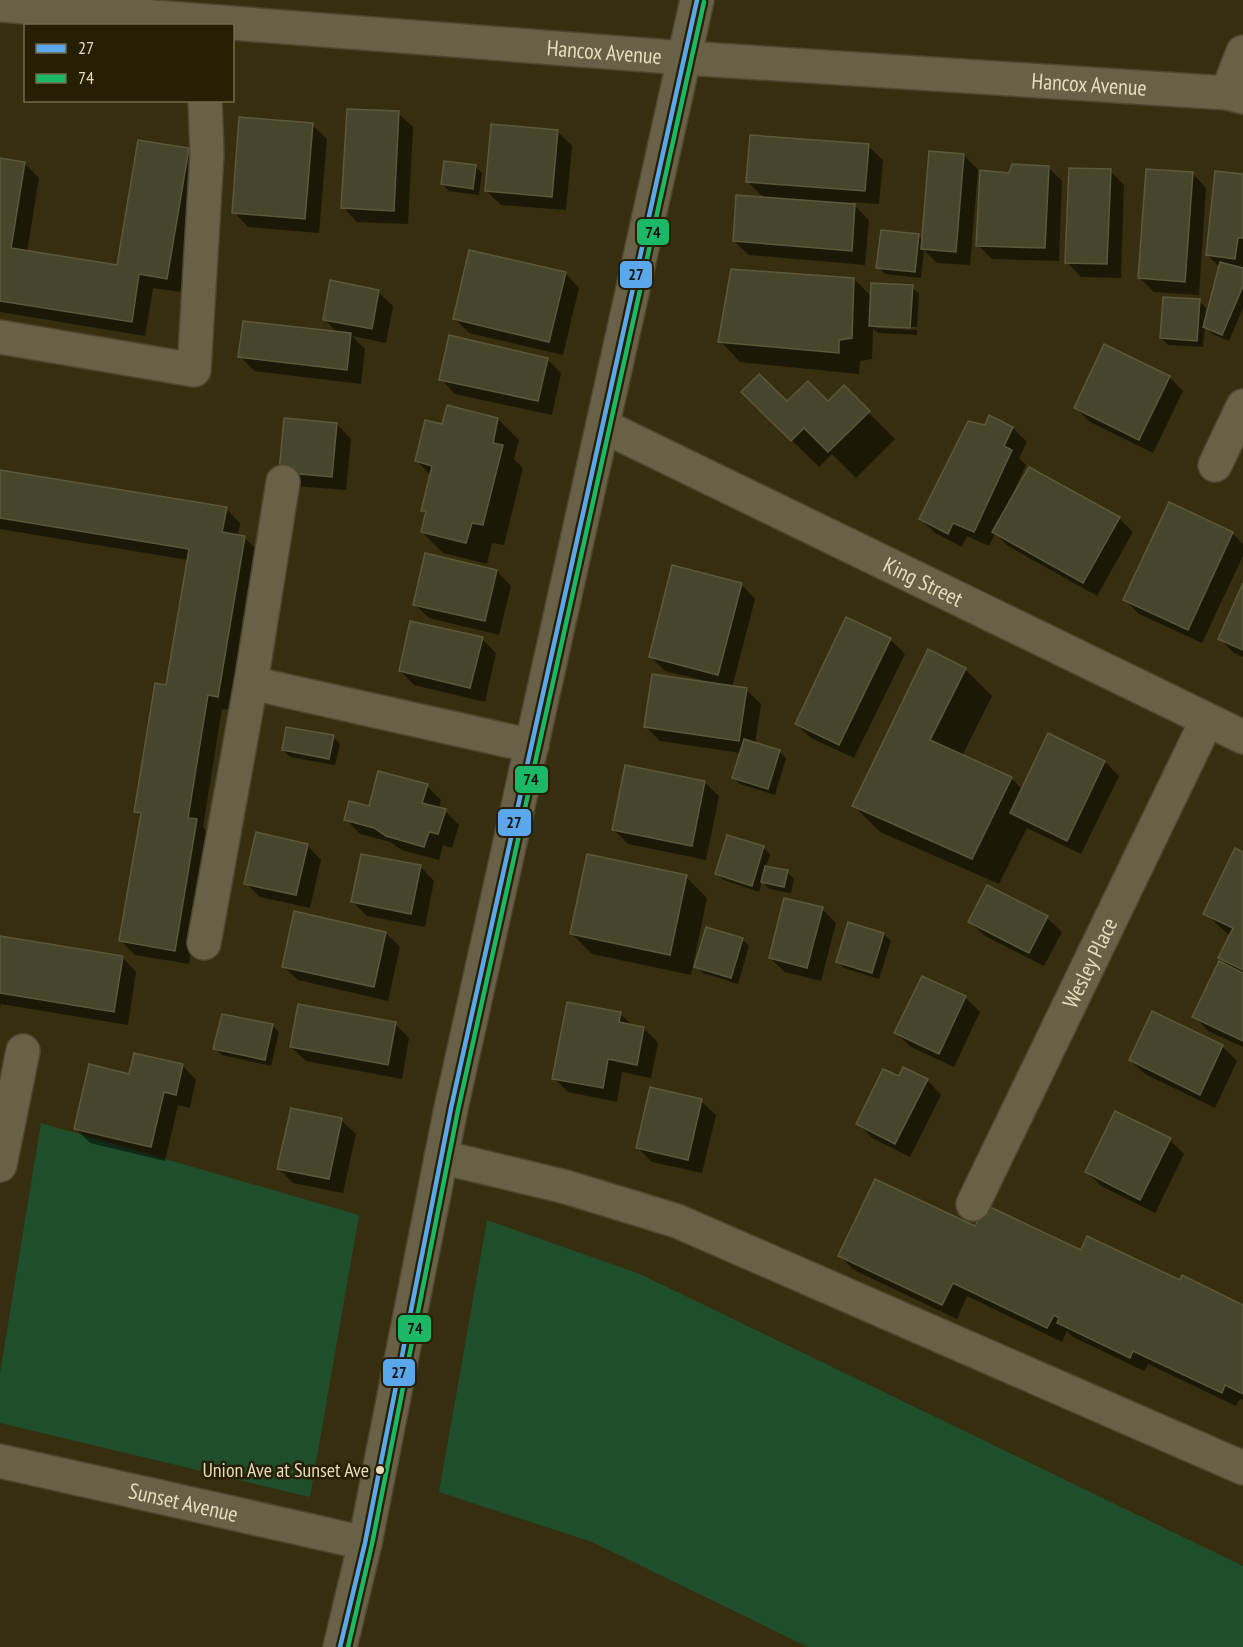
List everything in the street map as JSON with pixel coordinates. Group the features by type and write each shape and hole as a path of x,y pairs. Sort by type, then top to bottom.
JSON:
{"street":[{"path":"340,1647 365,1543 441,1157 697,0"},
{"name":"Hancox Avenue","path":"0,5 209,17 684,58 1235,95"},
{"path":"1235,95 1243,52"},
{"path":"0,337 194,370 207,154 205,102"},
{"path":"1215,465 1243,406"},
{"name":"King Street","path":"603,426 1243,737"},
{"path":"204,943 283,482"},
{"path":"250,683 532,746"},
{"name":"Wesley Place","path":"973,1204 1207,720"},
{"path":"0,1165 23,1051"},
{"path":"441,1157 566,1187 677,1221 1243,1468"},
{"name":"Sunset Avenue","path":"0,1461 365,1543"}],"green space":[{"path":"41,1123 359,1215 310,1497 0,1423 0,1373"},
{"path":"487,1220 640,1274 1243,1566 1243,1647 808,1647 592,1542 439,1492"}],"building":[{"path":"347,109 399,111 394,211 341,208"},
{"path":"239,117 313,123 305,219 232,213"},
{"path":"491,124 558,130 552,197 485,191"},
{"path":"750,135 869,144 865,191 746,182"},
{"path":"138,140 189,148 167,279 139,274 132,322 0,301 0,158 25,162 11,248 117,265"},
{"path":"929,151 964,154 956,252 921,249"},
{"path":"444,161 476,165 473,189 441,184"},
{"path":"1012,164 1049,166 1045,248 976,246 980,170 1009,173"},
{"path":"1069,168 1111,169 1107,264 1065,263"},
{"path":"1146,169 1193,172 1185,282 1138,278"},
{"path":"1215,171 1243,174 1243,238 1238,238 1235,259 1206,255"},
{"path":"736,195 855,204 852,251 733,241"},
{"path":"881,230 919,234 915,272 876,268"},
{"path":"469,250 566,272 549,342 453,319"},
{"path":"1220,262 1243,268 1243,286 1222,335 1203,327"},
{"path":"731,269 854,278 852,338 839,340 839,353 718,342"},
{"path":"330,280 379,290 372,329 323,320"},
{"path":"871,283 913,285 910,328 869,326"},
{"path":"1163,297 1200,299 1197,341 1160,338"},
{"path":"243,321 351,333 347,370 238,357"},
{"path":"449,335 548,358 538,401 439,380"},
{"path":"1104,344 1170,376 1139,440 1074,408"},
{"path":"759,374 787,401 808,381 828,401 844,385 870,411 828,452 804,428 791,441 741,392"},
{"path":"447,405 498,418 493,443 503,445 483,525 472,523 466,543 421,532 426,511 421,511 432,466 415,461 425,420 442,424"},
{"path":"989,415 1013,427 1004,446 1012,450 974,532 953,523 948,534 919,519 968,421 985,425"},
{"path":"284,418 337,423 332,477 279,472"},
{"path":"1029,467 1120,517 1083,583 992,532"},
{"path":"0,470 227,507 222,532 245,536 218,697 208,695 188,818 197,819 175,951 119,941 141,813 134,812 155,683 166,685 189,549 0,518"},
{"path":"1169,502 1233,532 1188,630 1123,600"},
{"path":"425,553 497,570 485,621 413,605"},
{"path":"672,565 742,583 718,675 649,657"},
{"path":"1243,583 1243,650 1218,639"},
{"path":"846,617 891,638 839,745 795,724"},
{"path":"410,621 483,637 470,688 399,671"},
{"path":"928,649 966,668 930,740 1012,777 972,859 852,806"},
{"path":"652,674 747,688 739,741 644,727"},
{"path":"286,727 334,735 329,759 282,750"},
{"path":"1048,733 1105,761 1067,841 1010,813"},
{"path":"744,739 780,750 768,789 732,778"},
{"path":"625,765 705,781 692,846 612,830"},
{"path":"378,771 428,784 422,803 446,809 438,834 429,832 424,847 386,836 374,828 344,820 349,801 369,806"},
{"path":"256,832 308,844 296,895 244,884"},
{"path":"727,835 764,846 752,886 715,874"},
{"path":"1235,848 1243,852 1243,970 1218,958 1233,928 1203,914"},
{"path":"361,854 421,865 411,914 351,902"},
{"path":"587,854 687,875 670,955 570,934"},
{"path":"765,866 788,870 784,887 761,882"},
{"path":"987,885 1048,916 1029,953 968,922"},
{"path":"784,898 823,907 807,968 769,958"},
{"path":"294,911 386,932 374,987 282,967"},
{"path":"848,922 884,933 872,973 836,962"},
{"path":"706,927 743,938 731,978 694,967"},
{"path":"0,936 123,956 114,1012 0,993"},
{"path":"1219,961 1243,973 1243,1041 1192,1017"},
{"path":"922,976 966,996 939,1054 894,1033"},
{"path":"567,1002 621,1012 619,1022 644,1027 637,1065 608,1059 603,1088 552,1079"},
{"path":"298,1004 396,1022 388,1065 290,1047"},
{"path":"1152,1011 1223,1045 1200,1095 1129,1060"},
{"path":"222,1014 273,1024 265,1060 213,1049"},
{"path":"134,1053 183,1064 176,1095 164,1092 151,1147 74,1129 89,1064 129,1074"},
{"path":"903,1067 928,1079 895,1144 856,1124 883,1069 899,1076"},
{"path":"650,1087 702,1099 688,1160 636,1148"},
{"path":"291,1108 342,1118 329,1179 277,1169"},
{"path":"1115,1111 1171,1138 1140,1200 1085,1172"},
{"path":"875,1179 975,1226 986,1205 1081,1250 1087,1236 1180,1280 1182,1275 1243,1305 1243,1394 1225,1385 1222,1393 1133,1351 1130,1358 1057,1323 1059,1318 1054,1315 1047,1328 953,1283 942,1305 838,1256"}],"transit line":[{"name":"27","path":"340,1647 365,1543 451,1108 697,0"},
{"name":"74","path":"348,1647 372,1544 458,1110 704,2"}],"place":[{"name":"Union Ave at Sunset Ave","path":"380,1470"}]}
